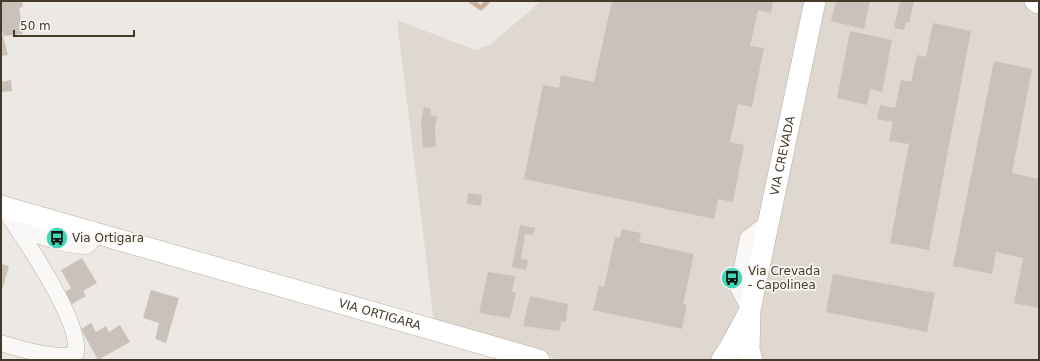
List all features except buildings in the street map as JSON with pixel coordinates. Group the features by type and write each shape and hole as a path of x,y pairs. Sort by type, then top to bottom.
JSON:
{"main road":[{"name":"VIA CREVADA","path":"752,360 749,350 750,310 816,1"},
{"name":"VIA ORTIGARA","path":"2,206 539,360"},
{"name":"VIA CREVADA","path":"722,360 750,310"}],"street":[{"path":"1,343 51,357 62,358 70,357 76,353 77,345 72,328 61,302 28,244 2,206"},
{"path":"17,228 80,246 87,246 94,232"},
{"name":"VIA CREVADA","path":"738,360 739,349 750,310"}],"shaded area":[{"path":"541,1 1039,1 1039,360 559,360 434,323 397,20 475,50 491,44"}],"waterway":[{"path":"471,1 481,8 488,1"}],"place":[{"name":"Via Ortigara","path":"57,238"},
{"name":"Via Crevada - Capolinea","path":"732,278"}]}
